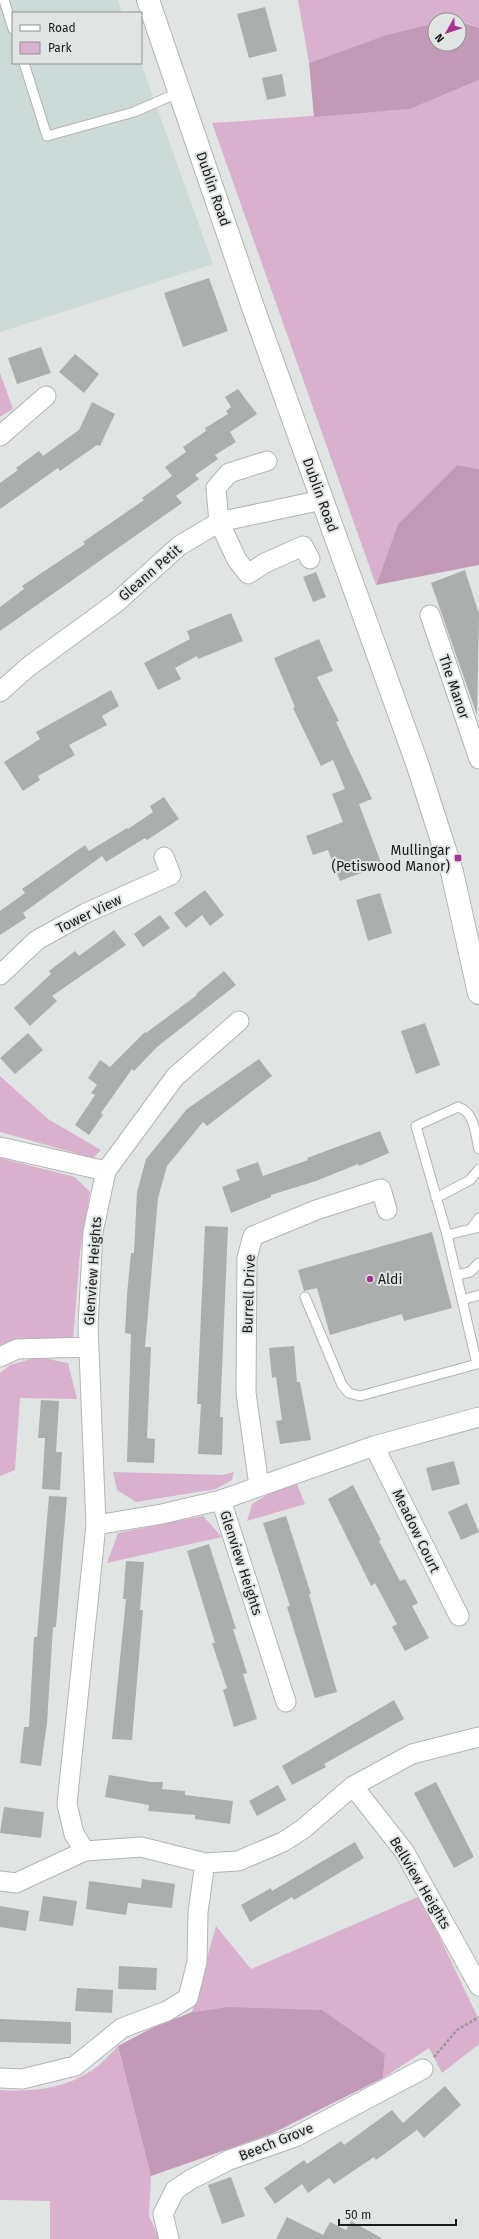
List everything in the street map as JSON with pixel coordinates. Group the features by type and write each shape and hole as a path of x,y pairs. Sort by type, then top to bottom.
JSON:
{"main road":[{"name":"Dublin Road","path":"148,0 322,500 418,766 452,872 473,945 479,994"}],"street":[{"path":"0,436 46,396"},
{"path":"267,461 229,474 216,488 219,522 237,560 248,574 265,563 303,546 310,559"},
{"name":"Gleann Petit","path":"1,686 117,602 179,546 219,522 322,500"},
{"name":"The Manor","path":"430,615 479,759"},
{"name":"Tower View","path":"0,975 37,940 86,913 171,875 164,857"},
{"name":"Glenview Heights","path":"85,1851 74,1834 67,1804 96,1525 88,1326 93,1232 106,1171 176,1077 239,1021"},
{"path":"0,1147 106,1171"},
{"name":"Burrell Drive","path":"259,1486 246,1393 247,1258 253,1236 316,1210 381,1189 387,1210"},
{"path":"0,1357 17,1349 89,1347"},
{"path":"221,1500 374,1446 479,1416"},
{"name":"Meadow Court","path":"374,1446 459,1616"},
{"name":"Glenview Heights","path":"96,1525 162,1514 221,1500 286,1702"},
{"path":"0,1881 16,1883 85,1851 141,1847 205,1863 238,1861 283,1842 303,1829 353,1786 412,1754 479,1737"},
{"name":"Bellview Heights","path":"353,1786 404,1851 479,1986"},
{"path":"0,2078 22,2079 75,2066 122,2028 167,2011 188,1998 197,1962 198,1912 205,1863"},
{"name":"Beech Grove","path":"169,2239 163,2214 175,2190 185,2183 230,2160 294,2137 423,2069"}],"lane":[{"path":"4,0 12,26"},
{"path":"24,64 48,136 134,112 180,92"},
{"path":"306,1297 342,1385 349,1393 360,1396 477,1364 447,1235 416,1126 458,1107 466,1109 470,1114 479,1149"},
{"path":"436,1198 470,1180 479,1169"},
{"path":"447,1235 475,1228 479,1218"},
{"path":"456,1275 470,1272 479,1263"},
{"path":"462,1300 479,1295"}],"path":[{"path":"423,2069 457,2030 479,2017"}],"shaded area":[{"path":"0,0 118,0 122,12 12,12 12,64 141,64 213,264 0,332"},
{"path":"467,24 479,28 479,80 410,109 314,117 309,63 386,35 427,25 427,52 467,52"},
{"path":"457,465 479,469 479,565 376,585 398,524"},
{"path":"227,2007 322,2010 385,2054 383,2078 271,2134 151,2176 118,2046 152,2028 192,2012"}],"green space":[{"path":"298,0 479,0 479,28 467,23 467,12 427,12 427,25 386,35 309,63"},
{"path":"479,80 479,469 457,465 398,524 376,585 212,123 410,109"},
{"path":"0,373 13,409 0,417"},
{"path":"0,1076 48,1119 101,1150 93,1158 0,1132"},
{"path":"0,1158 75,1177 90,1192 80,1252 73,1341 5,1343 0,1346"},
{"path":"38,1357 68,1363 77,1399 20,1398 15,1470 0,1476 0,1373 10,1365"},
{"path":"113,1472 222,1475 234,1472 232,1480 216,1489 136,1502 117,1490"},
{"path":"297,1484 305,1504 247,1521 252,1504 270,1493"},
{"path":"203,1516 222,1537 107,1563 118,1533"},
{"path":"420,1896 479,2020 479,2044 442,2073 429,2048 383,2078 385,2054 227,2007 192,2012 216,1926 251,1969"},
{"path":"118,2046 151,2176 149,2216 160,2239 50,2239 50,2201 0,2200 0,2090 36,2090 70,2082 95,2069"}],"building":[{"path":"265,7 277,51 249,58 237,14"},
{"path":"282,74 286,96 267,100 262,78"},
{"path":"209,278 228,331 183,347 164,293"},
{"path":"41,347 51,373 17,384 8,358"},
{"path":"75,354 99,374 84,393 59,372"},
{"path":"238,389 257,414 230,432 236,442 215,455 218,459 195,475 199,479 176,496 182,503 0,631 0,607 24,589 22,586 85,544 83,542 144,500 142,498 172,476 165,467 186,452 183,447 206,431 205,428 228,414 226,411 231,407 225,397"},
{"path":"92,402 115,414 100,446 97,445 60,471 58,468 0,509 0,483 18,470 16,468 39,451 43,456 79,430"},
{"path":"465,570 479,614 477,715 431,583"},
{"path":"316,572 326,597 313,602 303,577"},
{"path":"231,613 243,641 198,659 197,656 175,668 181,679 158,690 144,663 190,639 187,631"},
{"path":"319,639 333,671 317,677 339,721 336,722 372,799 359,804 382,865 340,881 328,850 313,855 306,836 343,822 332,794 345,789 333,760 321,766 293,708 295,707 274,658"},
{"path":"111,690 119,706 102,716 107,725 69,745 75,755 38,776 40,780 23,791 4,762 40,739 36,732"},
{"path":"164,797 179,819 147,840 145,838 106,862 102,856 23,913 26,918 0,935 0,911 25,893 22,889 85,845 89,851 127,828 128,829 153,812 150,806"},
{"path":"205,890 224,915 210,926 202,915 186,928 174,913"},
{"path":"380,893 392,933 368,941 356,900"},
{"path":"160,915 170,928 143,947 134,934"},
{"path":"114,930 126,945 52,996 57,1001 30,1026 14,1008 51,974 49,971 75,951 79,956"},
{"path":"224,971 236,985 157,1047 134,1071 132,1069 101,1113 103,1115 89,1135 75,1125 95,1095 91,1093 97,1085 88,1078 100,1060 110,1067 145,1032 146,1033 197,995 196,994"},
{"path":"425,1023 440,1065 416,1074 401,1031"},
{"path":"28,1033 43,1050 15,1074 0,1058"},
{"path":"259,1059 272,1076 207,1126 203,1122 167,1166 158,1198 145,1347 151,1347 147,1438 155,1439 154,1463 127,1462 131,1334 125,1333 127,1295 131,1253 134,1253 137,1192 146,1159 187,1109"},
{"path":"380,1131 389,1153 359,1166 358,1164 316,1181 271,1195 271,1197 231,1213 222,1187 240,1180 236,1170 258,1162 263,1176 308,1160 307,1158"},
{"path":"205,1226 228,1227 220,1417 223,1417 222,1455 198,1454 201,1404 197,1404"},
{"name":"Aldi","path":"432,1232 452,1308 404,1321 402,1314 330,1335 317,1288 304,1291 298,1270"},
{"path":"294,1346 297,1382 300,1382 311,1440 280,1444 276,1421 282,1420 276,1377 272,1378 269,1348"},
{"path":"41,1400 59,1401 56,1452 62,1452 60,1490 42,1489 45,1438 38,1438"},
{"path":"454,1461 460,1484 432,1491 426,1468"},
{"path":"353,1485 381,1540 379,1541 400,1581 405,1579 418,1603 412,1606 429,1638 405,1651 392,1627 397,1624 375,1583 371,1586 328,1499"},
{"path":"49,1496 67,1497 56,1627 53,1627 47,1723 41,1766 20,1763 24,1727 29,1727 34,1637 37,1637"},
{"path":"467,1503 479,1532 461,1540 448,1512"},
{"path":"286,1516 311,1594 309,1594 337,1692 315,1698 287,1607 290,1606 263,1523"},
{"path":"209,1544 236,1629 233,1629 247,1673 243,1674 257,1719 234,1727 223,1690 227,1688 212,1643 215,1643 187,1551"},
{"path":"126,1561 144,1562 140,1610 143,1610 132,1740 112,1739 126,1599 123,1599"},
{"path":"394,1700 404,1719 324,1764 326,1767 292,1785 282,1766"},
{"path":"109,1775 151,1782 163,1782 162,1789 185,1791 185,1795 233,1801 230,1824 195,1819 195,1815 148,1811 149,1805 105,1797"},
{"path":"436,1782 474,1857 454,1868 414,1793"},
{"path":"278,1785 286,1800 257,1816 249,1801"},
{"path":"4,1807 44,1812 41,1838 0,1833"},
{"path":"355,1842 364,1858 294,1900 292,1897 250,1922 241,1905 271,1888 272,1891"},
{"path":"142,1879 175,1884 172,1908 128,1903 126,1915 86,1909 89,1881 141,1888"},
{"path":"43,1896 77,1901 73,1926 39,1921"},
{"path":"0,1906 29,1911 26,1931 0,1927"},
{"path":"119,1966 157,1968 156,1990 118,1989"},
{"path":"77,1988 113,1990 112,2013 75,2011"},
{"path":"0,2019 71,2022 71,2044 0,2042"},
{"path":"445,2086 461,2105 424,2138 417,2130 376,2160 374,2157 334,2184 329,2178 308,2193 302,2184 275,2204 264,2188 304,2160 307,2164 341,2141 344,2145 392,2110 403,2123"},
{"path":"231,2177 245,2216 222,2224 208,2185"},
{"path":"287,2217 323,2235 330,2222 346,2230 351,2221 383,2239 276,2239"}],"place":[{"name":"Mullingar (Petiswood Manor)","path":"458,858"},
{"name":"Aldi","path":"370,1279"}]}
